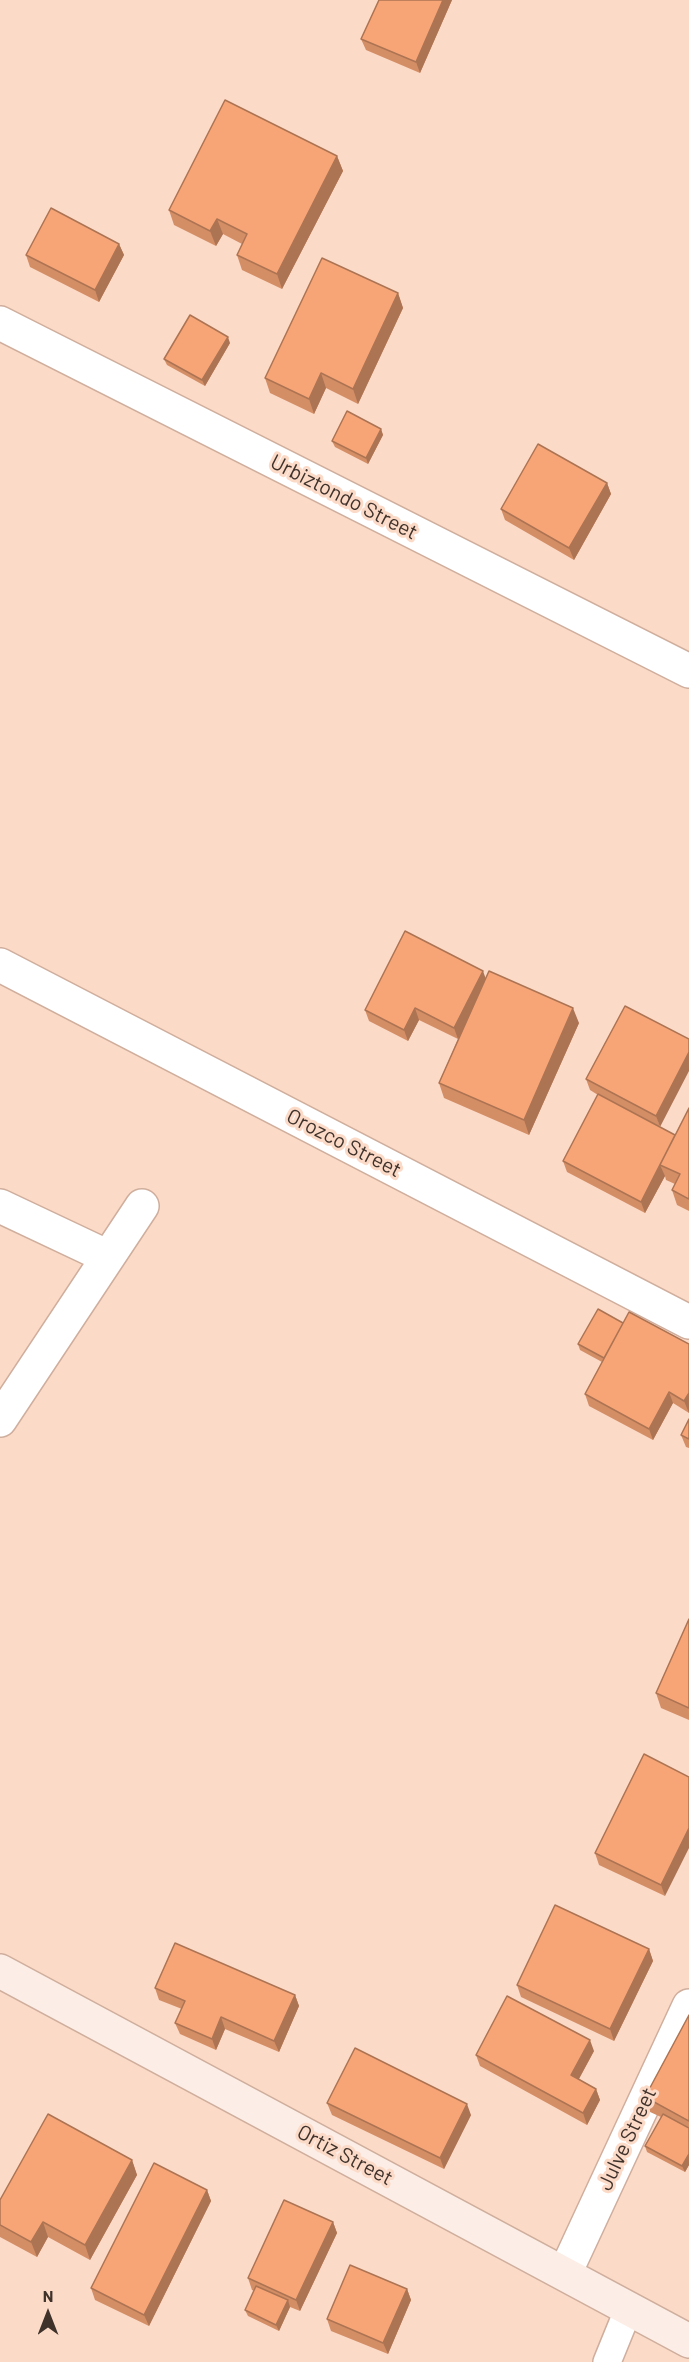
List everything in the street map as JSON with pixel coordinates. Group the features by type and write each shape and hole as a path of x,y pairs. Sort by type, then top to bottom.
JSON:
{"street":[{"name":"Urbiztondo Street","path":"0,324 689,671"},
{"name":"Orozco Street","path":"0,965 689,1322"},
{"path":"0,1206 108,1257"},
{"path":"0,1420 142,1206"},
{"name":"Ortiz Street","path":"0,1971 689,2341"},
{"name":"Julve Street","path":"564,2273 689,2006"}],"lane":[{"path":"607,2362 629,2308"}],"building":[{"path":"379,0 443,0 416,62 361,39"},
{"path":"225,100 337,156 277,274 237,255 247,234 217,219 210,231 169,210"},
{"path":"51,208 119,244 95,290 26,255"},
{"path":"322,258 398,293 353,389 321,373 309,399 265,378"},
{"path":"190,315 228,337 202,380 164,359"},
{"path":"347,411 381,429 366,458 332,441"},
{"path":"538,444 607,483 569,548 501,509"},
{"path":"405,931 483,971 454,1028 415,1008 404,1030 365,1010"},
{"path":"489,971 573,1008 524,1120 439,1083"},
{"path":"625,1006 689,1039 689,1052 656,1116 586,1079"},
{"path":"598,1094 675,1135 641,1202 563,1161"},
{"path":"689,1108 689,1199 672,1190 680,1174 660,1165"},
{"path":"598,1309 623,1323 604,1358 578,1344"},
{"path":"629,1312 689,1344 689,1393 684,1401 669,1392 649,1429 585,1394"},
{"path":"689,1419 689,1439 681,1435"},
{"path":"689,1619 689,1708 656,1693"},
{"path":"644,1754 689,1777 689,1828 661,1885 595,1853"},
{"path":"555,1905 649,1949 610,2029 517,1985"},
{"path":"175,1943 295,1995 274,2041 221,2017 212,2039 175,2023 185,2001 155,1988"},
{"path":"507,1996 590,2040 571,2075 596,2089 583,2113 476,2055"},
{"path":"689,2015 689,2121 645,2097"},
{"path":"355,2048 467,2104 440,2158 327,2103"},
{"path":"48,2114 132,2160 85,2245 43,2222 31,2242 0,2225 0,2200"},
{"path":"663,2114 689,2128 689,2154 682,2166 645,2146"},
{"path":"154,2163 207,2190 144,2315 91,2288"},
{"path":"284,2200 333,2222 296,2300 248,2278"},
{"path":"350,2265 407,2289 383,2343 327,2319"},
{"path":"256,2286 288,2300 276,2325 245,2310"}]}
